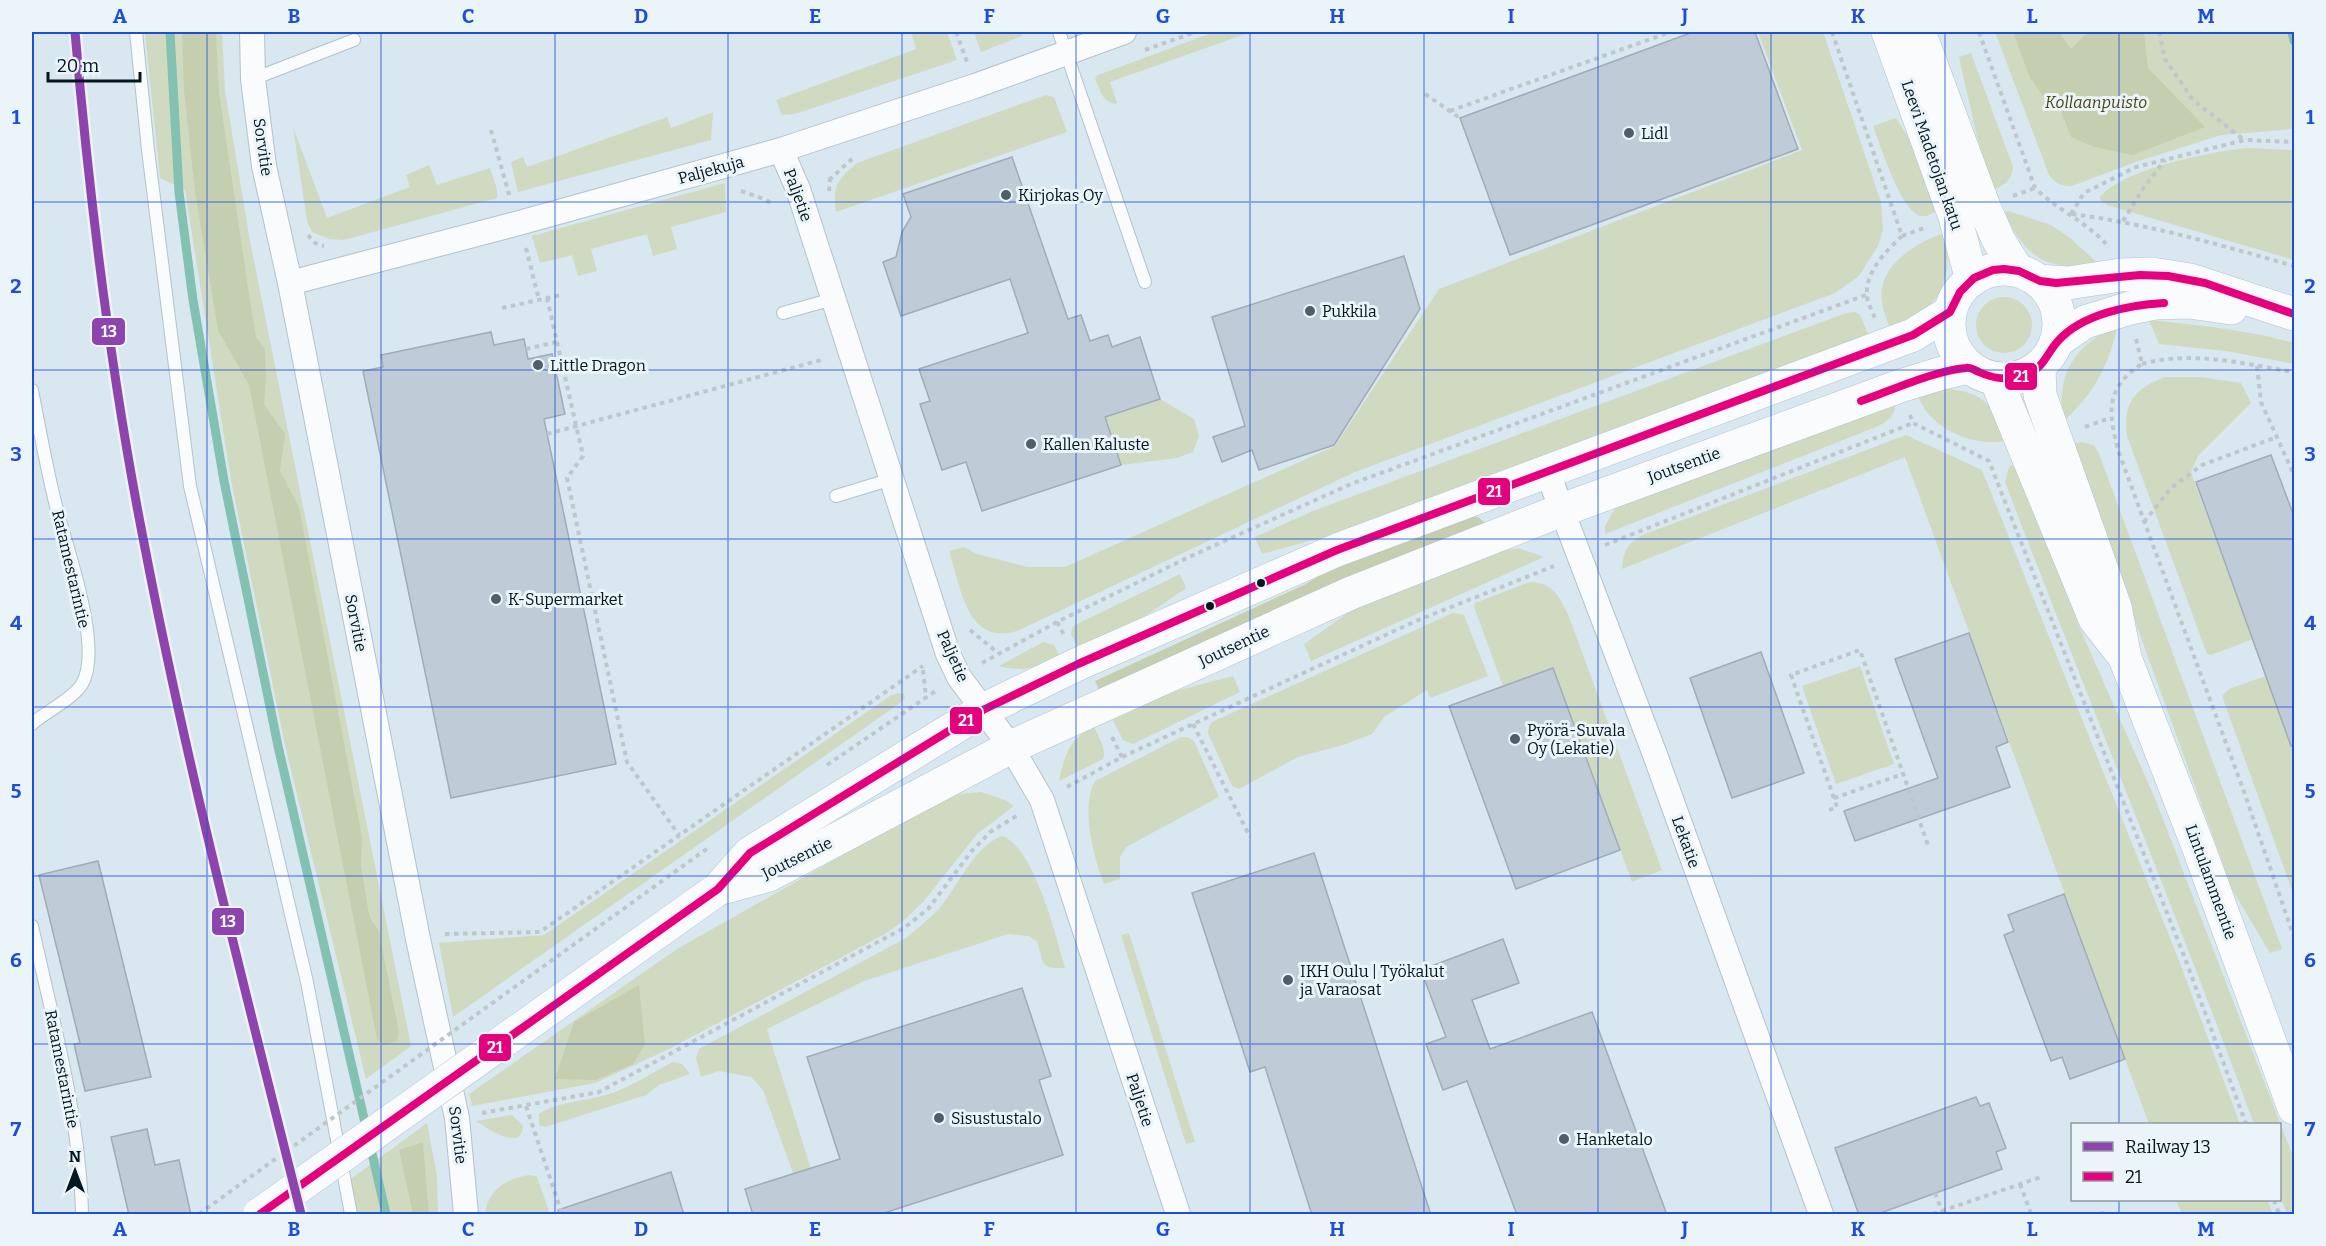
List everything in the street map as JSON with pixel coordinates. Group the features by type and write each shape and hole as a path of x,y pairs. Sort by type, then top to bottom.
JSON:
{"main road":[{"name":"Leevi Madetojan katu","path":"1888,32 1955,217 1972,280"},
{"name":"Leevi Madetojan katu","path":"1918,32 1999,241 2028,276"},
{"path":"1991,270 2068,283 2121,275 2152,274 2190,280 2295,316 2189,302 2155,303 2130,308 2085,322 2048,355 2017,378 1983,373 1952,345 1948,325 1950,312 1959,292 1972,280 1991,270"},
{"path":"2028,276 2051,295 2058,313 2060,324 2048,355"},
{"name":"Joutsentie","path":"718,889 750,853 983,710 1078,664 1326,554 1913,335 1950,312"},
{"name":"Lintulammentie","path":"2048,355 2040,394 2115,607 2125,658 2198,846 2295,1108"},
{"name":"Lintulammentie","path":"1983,373 2095,619 2125,658"},
{"name":"Joutsentie","path":"718,889 769,875 1011,747 1351,593 1562,510 1900,386 1939,374 1983,373"},
{"path":"260,1215 718,889"}],"street":[{"name":"Sorvitie","path":"252,32 253,79 264,166 290,283 418,939 458,1118 466,1215"},
{"name":"Paljekuja","path":"290,283 519,223 781,150 975,86 1063,42 1124,32"},
{"name":"Paljetie","path":"781,150 798,189 948,654 959,677 1011,747 1042,800 1178,1215"},
{"name":"Lekatie","path":"1547,471 1654,752 1821,1215"}],"lane":[{"path":"136,32 148,150 190,486 307,982 351,1215"},
{"path":"253,79 354,40"},
{"path":"1063,42 1145,282"},
{"path":"783,313 833,298"},
{"name":"Ratamestarintie","path":"32,390 55,502 76,577 89,649 87,672 81,685 32,724"},
{"path":"836,496 892,479"},
{"name":"Ratamestarintie","path":"32,926 66,1077 82,1185 82,1215"}],"path":[{"path":"956,32 967,64 978,60"},
{"path":"1450,111 1670,32"},
{"path":"1832,32 1902,236 1888,249 1870,277 1866,295 1877,324"},
{"path":"1979,32 2035,188 2052,204 2071,214 2107,244 2121,275"},
{"path":"2159,32 2165,59 2193,100 2245,140"},
{"path":"1425,94 1460,118"},
{"path":"2071,214 2084,193 2136,167 2245,140 2295,142"},
{"path":"2123,221 2144,187 2166,159"},
{"path":"500,204 511,201"},
{"path":"2071,214 2123,221 2205,240 2295,266"},
{"path":"302,228 315,243 333,248"},
{"path":"502,308 561,295"},
{"path":"986,661 1189,557 1352,484 1866,295"},
{"path":"547,298 583,456 567,478 627,762 679,835"},
{"path":"2130,308 2142,364"},
{"path":"526,349 557,342"},
{"path":"2295,372 2220,359 2163,358 2142,364 2131,371 2120,384 2112,403 2110,418 2119,453 2295,937"},
{"path":"548,434 826,359"},
{"path":"2257,366 2261,402 2295,475"},
{"path":"1907,406 1913,423 1989,462 2186,961 2245,1123"},
{"path":"1060,791 1122,757 1416,621 1913,423"},
{"path":"2144,522 2171,488 2202,465 2277,437"},
{"path":"1829,810 1837,807 1791,675 1860,650 1929,848"},
{"path":"418,939 437,935 540,932 922,666 926,696"},
{"path":"1193,724 1250,837"},
{"path":"1834,798 1903,774"},
{"path":"458,1118 599,1092 904,928 928,909 971,852 990,832 1020,813"},
{"path":"199,1215 708,848"},
{"path":"526,1106 562,1215"},
{"path":"1933,1215 2041,1177"},
{"path":"2020,1184 2031,1215"},
{"path":"1935,1193 1942,1213"}],"green space":[{"path":"145,32 222,32 225,91 250,241 411,1046 366,1079 285,745 231,480 185,190 160,178"},
{"path":"182,32 216,32 219,92 250,301 256,337 265,349 264,404 285,434 280,471 299,507 362,837 361,866 369,915 379,932 399,1032 397,1041 384,1045 377,1039 249,385 218,330 195,192 184,91"},
{"path":"911,32 947,32 957,60 795,114 782,115 776,100 916,49"},
{"path":"974,32 1021,32 1022,36 981,52"},
{"path":"1214,32 1251,32 1110,82 1116,104 1111,103 1102,95 1095,78 1098,75"},
{"path":"1758,32 1823,32 1881,202 1883,230 1878,246 1859,276 1835,293 1355,472 1017,631 1000,633 987,630 976,622 962,596 949,551 964,547 977,554 1028,567 1065,567 1335,446 1439,289 1802,150"},
{"name":"Kollaanpuisto","path":"1995,32 2294,32 2294,129 2221,135 2133,163 2072,186 2062,185 2049,175"},
{"path":"2013,32 2059,32 2071,49 2088,32 2144,32 2148,68 2205,127 2133,155 2094,147 2071,137 2055,97 2043,96 2030,78"},
{"path":"1971,53 2013,167 2007,181 1993,190 1982,159 1959,57"},
{"path":"1046,95 1054,97 1067,132 836,212 835,195 838,184 857,163"},
{"path":"713,112 711,140 518,192 511,162 523,157 527,167 667,117 671,128"},
{"path":"1896,118 1921,158 1939,209 1926,216 1914,213 1907,204 1886,162 1873,126"},
{"path":"293,127 327,218 410,187 406,175 429,165 437,185 490,168 497,189 497,198 344,240 329,239 312,232 307,221"},
{"path":"2246,148 2294,150 2294,260 2107,205 2101,201 2100,197 2111,187 2147,170 2211,153"},
{"path":"725,183 726,212 671,227 677,249 653,256 647,234 591,249 597,271 578,276 572,255 540,263 532,236"},
{"path":"2008,211 2051,225 2070,238 2101,266 2066,266 2041,259 2031,252 2012,229 2003,212"},
{"path":"1946,232 1946,274 1939,294 1920,313 1890,329 1882,302 1885,277 1901,257 1911,249"},
{"path":"1998,297 2010,297 2020,301 2028,309 2032,325 2028,341 2020,349 2010,353 1998,353 1988,349 1980,341 1976,331 1976,319 1980,309 1988,301"},
{"path":"1855,312 1860,315 1869,337 1353,529 1262,554 1255,537 1313,511 1846,313"},
{"path":"2149,320 2240,331 2294,343 2294,364 2226,351 2159,344"},
{"path":"2118,325 2099,378 2064,421 2062,389 2072,363 2090,342"},
{"path":"2165,377 2200,377 2241,383 2251,403 2198,456 2191,472 2253,639 2211,655 2207,654 2127,436 2127,415 2133,399 2145,387"},
{"path":"1936,389 1964,391 1982,400 1990,407 2010,440 1982,442 1968,439 1942,426 1931,417 1917,393"},
{"path":"1160,399 1194,419 1199,436 1193,452 1177,458 1121,465 1105,417"},
{"path":"1895,401 1890,417 1876,427 1605,534 1605,526 1618,503"},
{"path":"1906,435 1982,470 2180,963 2240,1123 2149,1123 1905,457 1622,569 1627,549 1633,541 1643,535"},
{"path":"2082,442 2093,445 2098,451 2282,949 2270,953 2232,889 2071,444"},
{"path":"2018,462 2081,631 2156,801 2280,1123 2254,1123 2005,482 2009,467"},
{"path":"1464,514 1478,517 1485,523 1101,694 1095,681 1306,584 1351,556"},
{"path":"1518,548 1544,557 1311,661 1304,644 1359,605 1490,554"},
{"path":"1180,574 1186,588 1129,627 1079,650 1071,634 1073,626"},
{"path":"1530,582 1545,585 1554,591 1568,614 1662,870 1632,882 1553,668 1503,686 1474,607 1475,603"},
{"path":"1453,613 1464,615 1488,676 1430,698 1427,690 1384,717 1372,734 1343,745 1298,757 1239,789 1232,786 1208,733 1212,722"},
{"path":"1043,642 1054,645 1061,658 1031,668 1015,669 999,666"},
{"path":"1860,666 1894,764 1836,784 1802,686"},
{"path":"1233,676 1240,692 1133,744 1123,740 1111,716 1168,693"},
{"path":"2266,676 2294,755 2294,896 2222,696 2229,689"},
{"path":"898,693 904,694 905,698 900,703 453,1017 439,943 544,935 890,696"},
{"path":"1094,727 1103,747 1103,759 1059,781 1069,748 1079,737"},
{"path":"1181,737 1194,741 1219,797 1126,847 1120,857 1120,879 1104,884 1090,832 1089,804 1095,781"},
{"path":"981,792 1005,800 1014,806 977,834 924,901 902,922 885,934 669,1049 595,1083 472,1106 469,1094 677,949 949,795"},
{"path":"1002,836 1014,843 1034,874 1050,915 1065,968 1044,964 1037,941 1028,936 1008,934 864,981 767,1029 811,1169 793,1173 763,1090 751,1077 719,1071 701,1077 696,1058 699,1049 906,938 943,904 982,850"},
{"path":"1129,933 1195,1142 1186,1144 1121,935"},
{"path":"639,985 645,1045 633,1064 595,1080 555,1079 574,1022"},
{"path":"673,1062 682,1064 690,1074 659,1085 646,1095 545,1127 539,1125 539,1114 546,1110 615,1092"},
{"path":"512,1115 523,1126 521,1134 516,1137 503,1136 476,1121"},
{"path":"427,1123 437,1176 438,1214 357,1214 351,1179"},
{"path":"2281,1125 2294,1159 2294,1214 2287,1214 2281,1197"},
{"path":"423,1142 429,1214 413,1214 399,1150"},
{"path":"531,1175 537,1177 550,1214 485,1214 490,1198 500,1186"},
{"path":"2176,1201 2267,1201 2273,1214 2182,1214"}],"building":[{"name":"Lidl","path":"1693,32 1755,32 1798,149 1510,255 1460,118"},
{"path":"1012,157 1068,319 1081,315 1090,341 1108,335 1112,347 1140,337 1160,399 1105,417 1121,465 982,511 966,462 942,470 920,404 930,401 919,369 1028,333 1010,279 901,316 883,262 896,257 902,232 911,217 903,194"},
{"path":"1404,256 1420,309 1334,445 1259,470 1252,450 1222,462 1213,437 1245,426 1212,317"},
{"name":"K-Supermarket","path":"491,332 494,345 524,339 528,359 552,354 565,414 544,419 616,764 451,798 363,371 383,367 381,355"},
{"path":"2271,455 2295,519 2295,746 2291,746 2196,482"},
{"path":"1969,633 2008,742 1996,747 2010,787 1855,841 1844,811 1938,778 1895,659"},
{"path":"1761,652 1804,773 1732,798 1690,678"},
{"path":"1553,668 1620,850 1516,889 1449,706"},
{"name":"IKH Oulu | Työkalut ja Varaosat","path":"1314,853 1431,1215 1312,1215 1265,1067 1250,1072 1192,893"},
{"path":"98,861 151,1077 85,1091 74,1044 80,1043 39,875"},
{"path":"2064,894 2125,1059 2070,1079 2062,1057 2051,1061 2004,935 2014,931 2008,915"},
{"name":"Hanketalo","path":"1503,939 1519,983 1472,1000 1490,1049 1592,1012 1667,1215 1517,1215 1467,1081 1443,1090 1426,1044 1446,1037 1421,970"},
{"name":"Sisustustalo","path":"1022,988 1051,1076 1039,1080 1063,1155 878,1215 753,1215 745,1189 840,1159 807,1057"},
{"path":"1976,1097 1980,1106 1989,1103 2006,1148 1996,1152 2002,1169 1875,1215 1859,1215 1835,1148"},
{"path":"147,1129 155,1165 179,1160 191,1215 129,1215 111,1137"},
{"path":"671,1172 684,1215 559,1215 558,1210"}],"waterway":[{"path":"170,32 179,192 193,300 224,481 278,746 386,1214"},
{"path":"2292,32 2294,41"}],"rail line":[{"name":"13","path":"75,32 87,162 103,291 122,420 145,548 199,799 301,1214"}],"transit line":[{"name":"21","path":"260,1214 718,889 750,853 983,710 1078,664 1337,550 1913,335 1950,312 1960,292 1974,278 1993,270 2019,271 2040,281 2056,283 2140,275 2168,276 2205,283 2294,314"},
{"name":"21","path":"1861,401 1953,370 1969,368 1991,376 2016,378 2038,368 2058,341 2080,324 2121,309 2164,303"}],"place":[{"name":"Lidl","path":"1629,133"},
{"name":"Kirjokas Oy","path":"1006,195"},
{"name":"Pukkila","path":"1310,311"},
{"name":"Little Dragon","path":"538,365"},
{"name":"Kallen Kaluste","path":"1031,444"},
{"name":"K-Supermarket","path":"496,599"},
{"name":"Pyörä-Suvala Oy (Lekatie)","path":"1515,739"},
{"name":"IKH Oulu | Työkalut ja Varaosat","path":"1288,980"},
{"name":"Sisustustalo","path":"939,1118"},
{"name":"Hanketalo","path":"1564,1139"}]}
